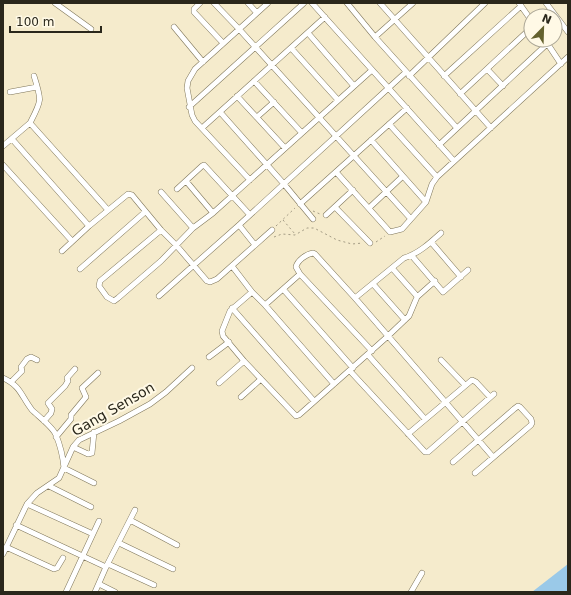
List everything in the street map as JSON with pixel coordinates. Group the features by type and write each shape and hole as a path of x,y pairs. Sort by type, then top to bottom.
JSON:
{"street":[{"path":"55,3 91,29"},
{"path":"200,3 194,12 223,43"},
{"path":"214,3 256,47 411,219"},
{"path":"248,3 257,13"},
{"path":"250,180 195,121 189,107 186,88 195,69 268,3"},
{"path":"189,107 304,3"},
{"path":"312,3 454,161"},
{"path":"347,3 375,38 457,128"},
{"path":"380,3 490,128"},
{"path":"375,38 413,3"},
{"path":"160,296 389,88 428,58 485,3"},
{"path":"444,76 520,4"},
{"path":"202,128 325,17"},
{"path":"174,27 203,62"},
{"path":"308,33 354,86"},
{"path":"460,94 523,36"},
{"path":"291,48 338,100"},
{"path":"440,144 476,112 540,48"},
{"path":"550,48 561,64"},
{"path":"336,172 390,232 400,230 426,202 432,184 437,177 568,57"},
{"path":"161,230 99,283 99,286 107,296 114,300 118,298 147,274 193,228 233,196 372,70"},
{"path":"487,70 503,86"},
{"path":"3,146 30,123 38,108 41,99 34,76"},
{"path":"254,80 302,133"},
{"path":"10,92 37,87"},
{"path":"237,96 285,148"},
{"path":"257,117 274,102"},
{"path":"300,204 407,108"},
{"path":"220,112 313,219"},
{"path":"30,123 108,210"},
{"path":"389,124 437,177"},
{"path":"12,139 89,226"},
{"path":"371,140 426,202"},
{"path":"3,165 72,241"},
{"path":"177,189 204,165 250,215"},
{"path":"369,208 403,176"},
{"path":"186,181 213,213"},
{"path":"326,215 353,190"},
{"path":"161,192 193,228"},
{"path":"62,251 89,226 128,194 132,195 161,230 207,281 210,282 217,279 272,230"},
{"path":"335,207 370,243"},
{"path":"80,268 146,212"},
{"path":"239,225 255,245"},
{"path":"355,298 404,258 412,256 441,233"},
{"path":"431,242 461,276"},
{"path":"425,419 370,353 300,274 296,267 297,263 308,254 315,254 493,457"},
{"path":"412,256 443,292 468,270"},
{"path":"232,266 252,292 334,384"},
{"path":"392,268 417,297"},
{"path":"265,305 300,274"},
{"path":"252,292 232,308 227,316 222,331 223,336 244,361 296,416 352,369 405,320 415,304 417,297 435,281"},
{"path":"373,284 405,320"},
{"path":"283,289 408,434 423,451 426,452 492,395 472,380 408,434"},
{"path":"232,308 314,401"},
{"path":"209,357 228,342"},
{"path":"11,382 22,371 21,367 27,358 31,357 36,360"},
{"path":"441,360 465,385"},
{"path":"220,383 244,361"},
{"name":"Gang Senson","path":"3,554 27,504 37,493 60,478 73,447 79,440 120,421 150,404 166,392 192,368"},
{"path":"44,421 51,413 52,409 48,403 65,386 68,382 67,378 75,369"},
{"path":"56,437 86,397 82,388 98,373"},
{"path":"3,378 11,382 22,393 32,409 56,434 63,455 64,468 94,483"},
{"path":"241,397 261,379"},
{"path":"453,462 478,439 517,407 520,407 531,419 531,425 475,473"},
{"path":"73,447 88,454 92,453 94,432"},
{"path":"49,486 91,507"},
{"path":"27,504 93,534"},
{"path":"95,592 135,510"},
{"path":"130,520 177,545"},
{"path":"66,592 99,521"},
{"path":"16,525 83,556 154,586"},
{"path":"119,543 173,569"},
{"path":"6,547 54,569 57,568 63,558"},
{"path":"411,592 422,574"},
{"path":"99,584 115,592"}],"path":[{"path":"272,230 300,204"},
{"path":"283,220 295,235"},
{"path":"265,236 270,238 282,234 295,235 307,228 314,228 337,240 352,244 374,242 390,232"}],"water":[{"path":"568,564 568,592 532,592"}]}
